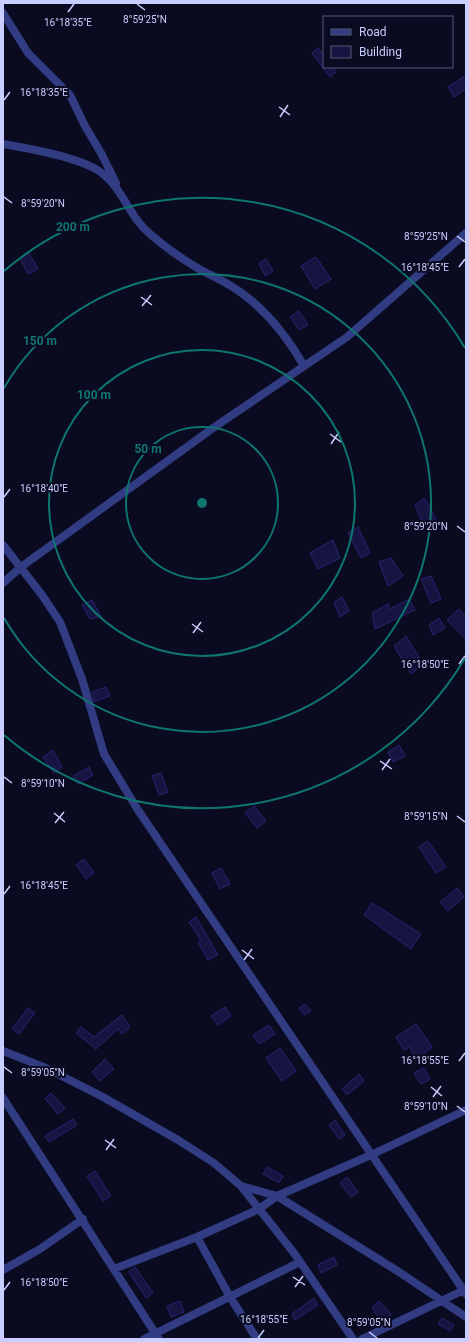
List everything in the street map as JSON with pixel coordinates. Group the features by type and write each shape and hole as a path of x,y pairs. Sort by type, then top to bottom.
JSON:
{"street":[{"path":"3,13 28,53 70,95 84,126 101,153 118,187 137,220 148,234 199,269 227,283 250,299 268,315 304,366"},
{"path":"3,144 70,159 99,170 118,187"},
{"path":"3,583 21,567 213,428 347,337 466,233"},
{"path":"3,545 21,567 60,622 82,679 104,754 151,829 371,1155 465,1291 362,1339"},
{"path":"3,1051 46,1068 145,1120 214,1163 241,1186 300,1262 353,1339"},
{"path":"3,1098 83,1219 157,1336"},
{"path":"114,1269 197,1237 259,1209 277,1196 371,1155 466,1110"},
{"path":"241,1186 277,1196 399,1272 466,1317"},
{"path":"3,1270 40,1249 83,1219"},
{"path":"197,1237 230,1297 257,1339"},
{"path":"144,1339 157,1336 300,1262"}],"building":[{"path":"318,48 323,55 323,68 312,53"},
{"path":"323,68 333,68 336,72 330,77"},
{"path":"466,75 466,89 454,97 448,87"},
{"path":"29,253 38,269 28,274 20,258"},
{"path":"316,257 331,279 315,289 301,266"},
{"path":"266,259 273,271 265,276 259,263"},
{"path":"299,311 308,325 299,330 290,317"},
{"path":"425,498 437,522 425,529 415,505"},
{"path":"358,527 370,553 361,558 348,533"},
{"path":"333,540 340,558 318,569 310,553"},
{"path":"391,558 403,576 388,586 379,562"},
{"path":"431,576 441,599 431,603 421,579"},
{"path":"342,597 349,611 340,617 334,602"},
{"path":"409,599 415,610 375,629 372,613 388,604 390,609"},
{"path":"92,600 101,616 90,619 82,605"},
{"path":"459,609 466,617 466,639 447,620"},
{"path":"439,618 445,628 433,635 429,625"},
{"path":"406,636 423,664 411,674 394,646"},
{"path":"106,687 110,696 94,702 92,692"},
{"path":"399,745 405,756 393,762 388,752"},
{"path":"53,750 62,767 54,773 43,757"},
{"path":"89,767 93,775 78,784 73,776"},
{"path":"161,773 168,792 159,795 152,776"},
{"path":"254,806 266,821 257,828 245,813"},
{"path":"428,841 446,867 436,873 419,847"},
{"path":"84,859 94,873 86,879 76,865"},
{"path":"221,868 230,884 220,889 212,873"},
{"path":"457,888 464,897 448,911 440,902"},
{"path":"372,903 421,934 411,949 364,915"},
{"path":"196,917 218,955 208,960 198,942 201,940 189,922"},
{"path":"305,1004 311,1011 304,1015 299,1008"},
{"path":"225,1007 231,1016 218,1025 211,1016"},
{"path":"28,1008 35,1013 19,1034 12,1029"},
{"path":"122,1015 130,1027 122,1034 118,1029 96,1049 76,1033 81,1027 94,1037"},
{"path":"416,1024 432,1047 416,1060 410,1047 404,1050 396,1037"},
{"path":"269,1025 275,1034 259,1044 253,1035"},
{"path":"280,1048 296,1071 282,1081 266,1058"},
{"path":"105,1059 114,1069 100,1081 92,1072"},
{"path":"424,1068 430,1079 421,1084 414,1073"},
{"path":"359,1074 364,1081 347,1095 342,1089"},
{"path":"51,1093 65,1108 58,1114 45,1099"},
{"path":"73,1119 77,1125 49,1142 45,1136"},
{"path":"335,1120 345,1135 339,1139 329,1125"},
{"path":"267,1167 283,1176 279,1183 263,1174"},
{"path":"95,1171 111,1196 103,1201 87,1176"},
{"path":"347,1177 358,1192 351,1197 340,1183"},
{"path":"334,1257 337,1265 321,1273 318,1265"},
{"path":"135,1267 153,1293 146,1298 129,1272"},
{"path":"314,1298 318,1305 295,1320 292,1314"},
{"path":"180,1301 184,1312 171,1317 167,1306"},
{"path":"379,1301 391,1314 387,1320 378,1317 372,1308"},
{"path":"442,1318 454,1325 450,1331 438,1324"}]}
